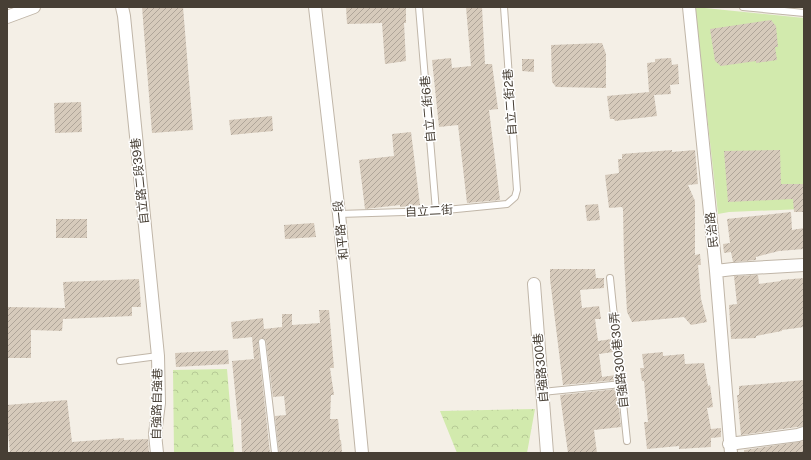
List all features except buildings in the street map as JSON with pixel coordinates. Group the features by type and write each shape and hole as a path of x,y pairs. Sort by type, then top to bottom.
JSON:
{"street":[{"path":"7,17 34,7"},
{"name":"自立路二段39巷","path":"122,7 158,356"},
{"name":"和平路一段","path":"315,7 339,214 362,453"},
{"name":"民治路","path":"689,7 716,271 730,448"},
{"path":"716,271 804,265"},
{"name":"自強路300巷","path":"534,284 547,453"},
{"name":"自強路自強巷","path":"157,453 155,434 159,403 158,356"},
{"path":"730,448 804,433"}],"lane":[{"name":"自立二街6巷","path":"419,7 436,211"},
{"name":"自立二街2巷","path":"504,7 517,190 515,197"},
{"path":"743,7 804,13"},
{"name":"自立二街","path":"339,214 436,211 507,204 515,197"},
{"name":"自強路300巷30弄","path":"610,278 628,441"},
{"path":"262,342 275,453"},
{"path":"120,361 158,356"},
{"path":"542,392 622,384"}],"green space":[{"path":"695,7 804,18 804,209 729,212 718,214"},
{"path":"227,369 234,453 174,453 173,370"},
{"path":"535,409 527,453 457,453 440,411"}]}
